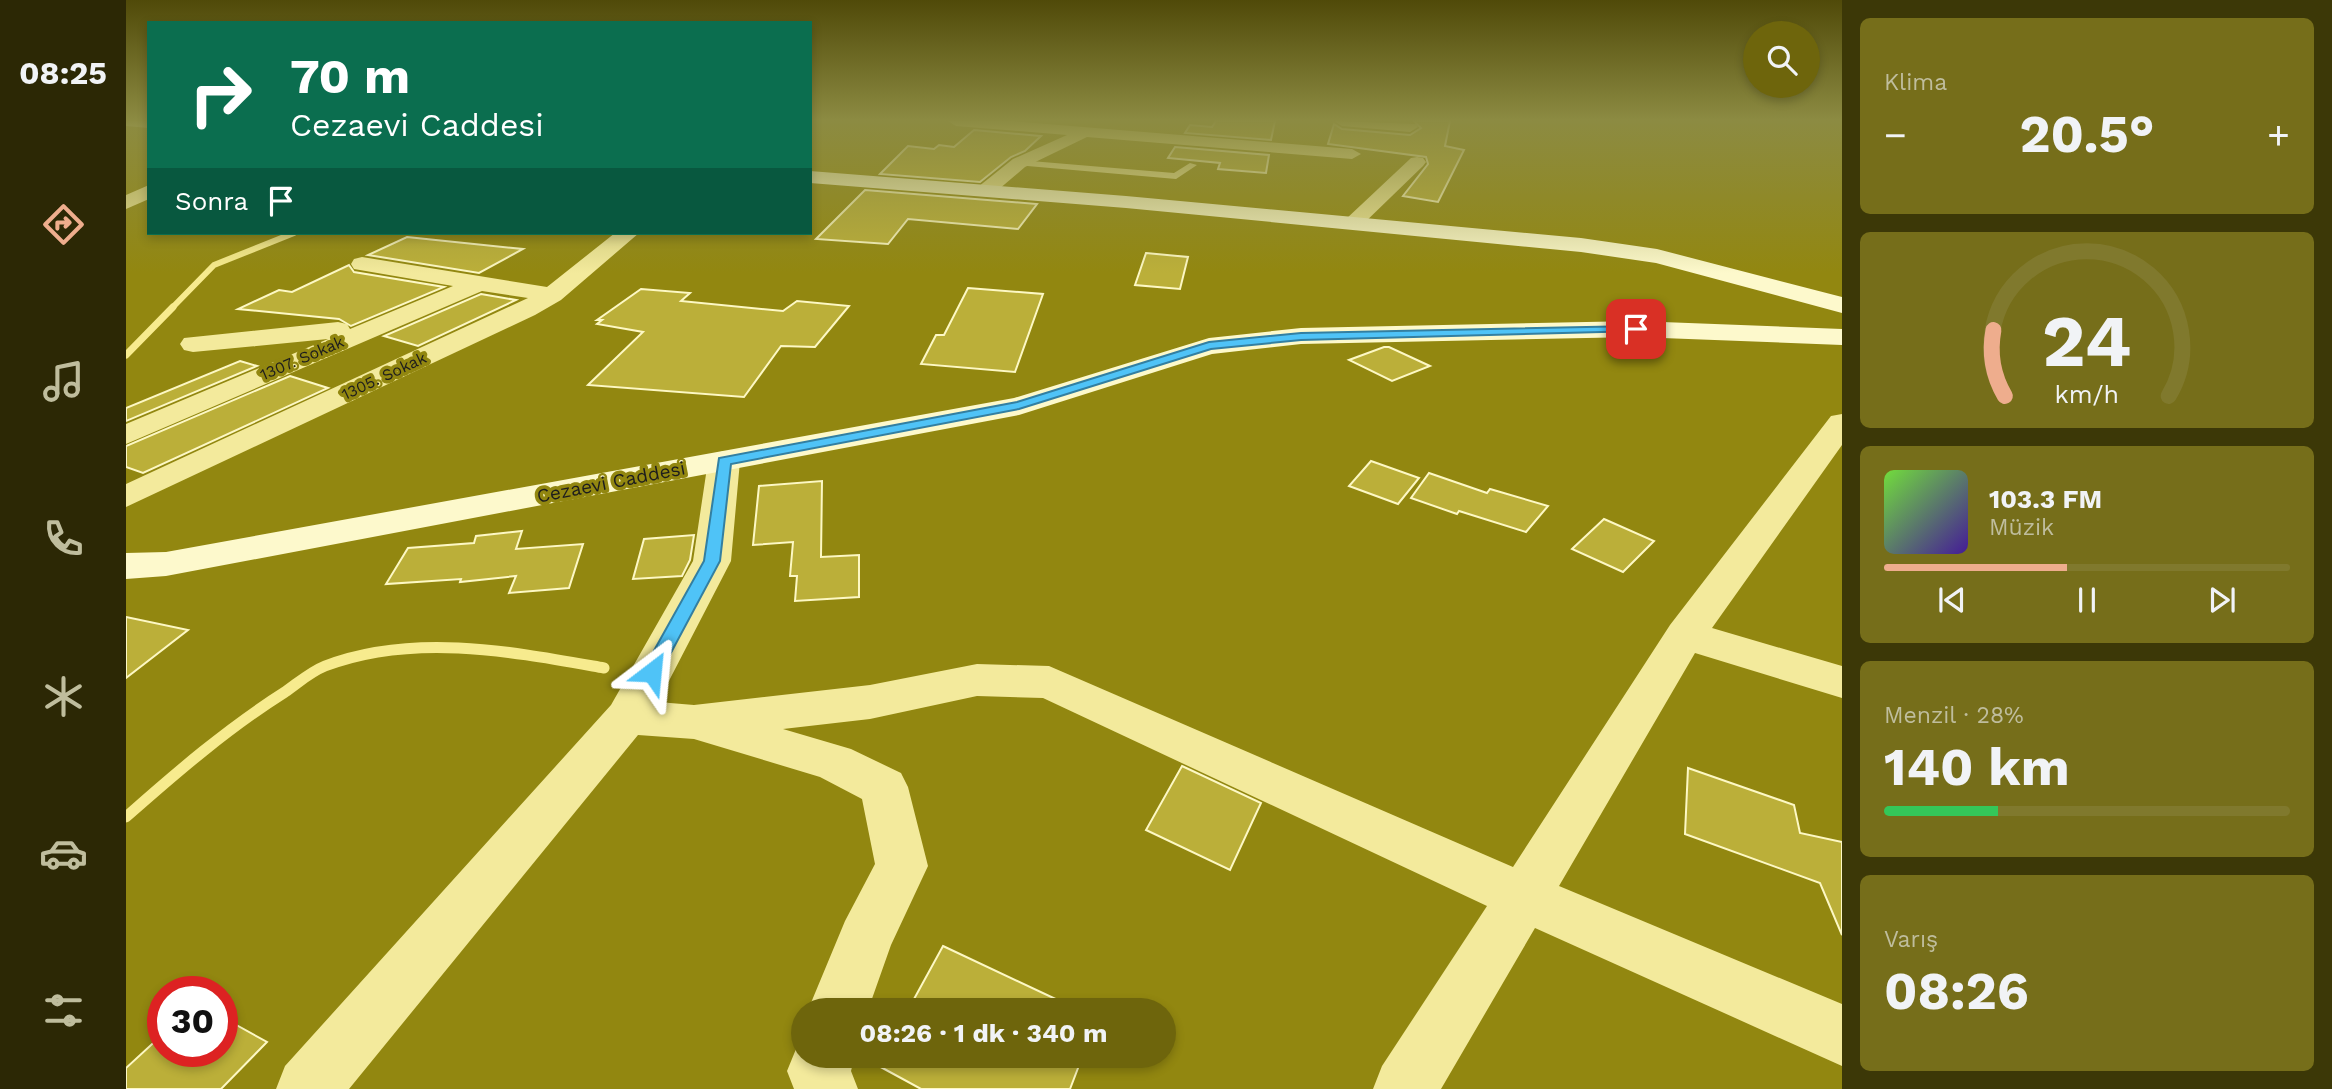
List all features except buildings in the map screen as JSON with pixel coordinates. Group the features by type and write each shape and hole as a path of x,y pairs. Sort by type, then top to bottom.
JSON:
{"street":[{"path":"985,191 1008,172"},
{"path":"1352,224 1407,172"},
{"path":"812,177 1501,237 1657,256 1842,305"},
{"path":"126,195 147,192"},
{"path":"126,203 147,192"},
{"name":"1305. Sokak","path":"126,497 552,295 626,235"},
{"path":"362,264 552,295"},
{"name":"1307. Sokak","path":"126,435 478,284"},
{"path":"193,344 374,327"},
{"name":"Cezaevi Caddesi","path":"126,566 166,564 1019,405 1209,346 1301,336 1623,329 1842,337"},
{"path":"1405,1089 1685,635 1828,464 1842,423"},
{"path":"308,1089 627,717 712,561 724,461"},
{"path":"1685,635 1842,682"},
{"path":"627,717 694,722 870,702 977,680 1049,682 1523,897 1842,1034"},
{"path":"694,722 834,762 884,787 902,866 864,940 842,998"},
{"path":"820,1068 826,1089"}],"lane":[{"path":"1126,172 1176,176 1182,172"}],"waterway":[{"path":"171,309 214,265 289,235"},
{"path":"126,355 173,307"},
{"path":"126,817 243,720 309,674 325,666 359,656 429,647 500,651 604,668"}],"route":[{"path":"652,672 712,561 724,461 1019,405 1209,346 1301,336 1636,329"}]}
